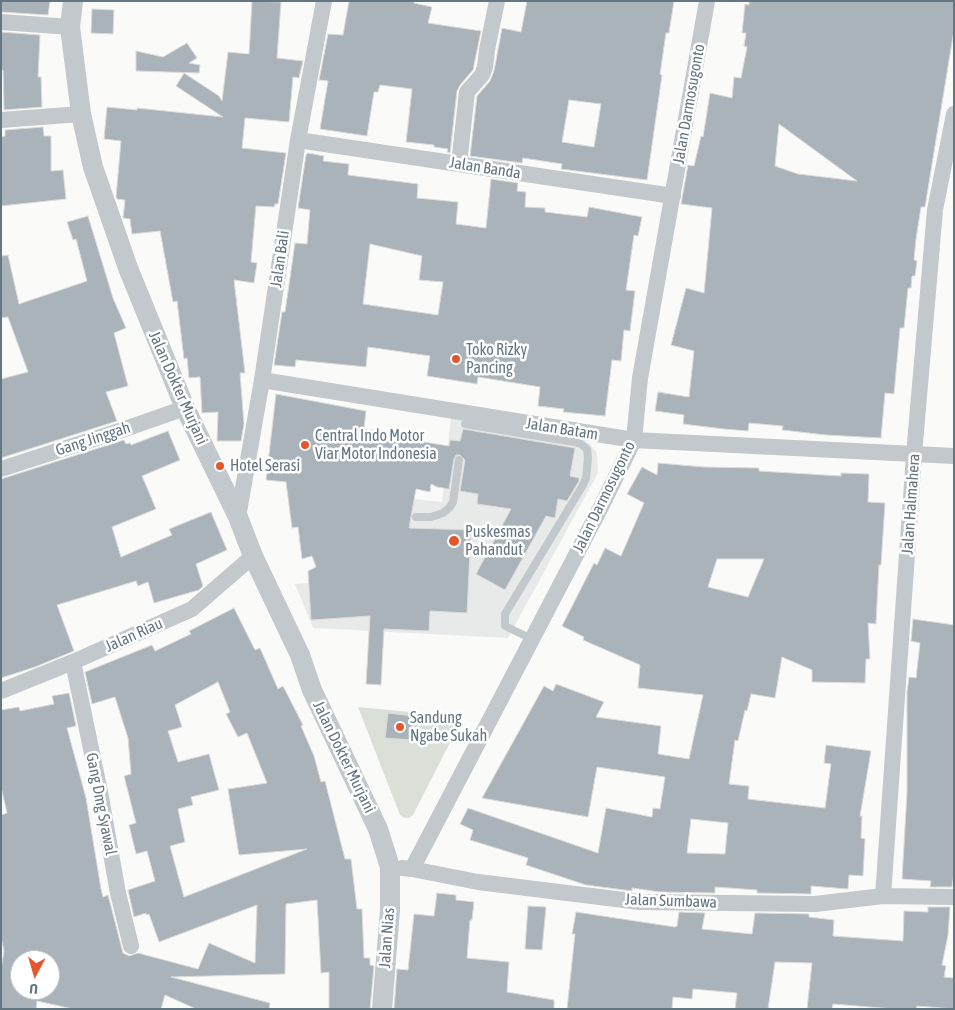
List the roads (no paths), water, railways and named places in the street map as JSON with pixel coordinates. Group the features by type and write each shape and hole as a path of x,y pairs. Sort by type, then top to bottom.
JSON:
{"street":[{"name":"Jalan Dokter Murjani","path":"73,1 70,27 81,114 93,167 115,231 158,344 185,408 238,518 253,556 300,655 312,690 378,828 390,868"},
{"name":"Jalan Bali","path":"238,518 262,380 298,140 324,1"},
{"path":"459,164 467,92 482,75 485,67 497,1"},
{"name":"Jalan Darmosugonto","path":"412,869 634,440 640,378 707,1"},
{"path":"1,22 70,27"},
{"path":"1,120 81,114"},
{"name":"Jalan Halmahera","path":"883,896 914,455 935,210 954,114"},
{"name":"Jalan Banda","path":"298,140 673,196"},
{"name":"Jalan Batam","path":"262,380 465,421 634,440 954,456"},
{"name":"Gang Jinggah","path":"1,469 185,408"},
{"name":"Jalan Riau","path":"1,691 74,662 192,609 253,556"},
{"name":"Gang Dmg Syawal","path":"74,662 118,893 131,946"},
{"name":"Jalan Sumbawa","path":"390,868 412,869 478,882 640,902 814,904 883,896 954,897"},
{"name":"Jalan Nias","path":"382,1009 390,910 390,868"}],"lane":[{"path":"465,421 574,442 581,444 586,449 588,458 586,478 583,485 505,614 506,626 532,639"},
{"path":"416,517 431,518 449,508 453,502 460,460"}],"place":[{"name":"Toko Rizky Pancing","path":"456,359"},
{"name":"Central Indo Motor Viar Motor Indonesia","path":"305,445"},
{"name":"Hotel Serasi","path":"220,466"},
{"name":"Puskesmas Pahandut","path":"454,541"},
{"name":"Sandung Ngabe Sukah","path":"400,727"}]}
